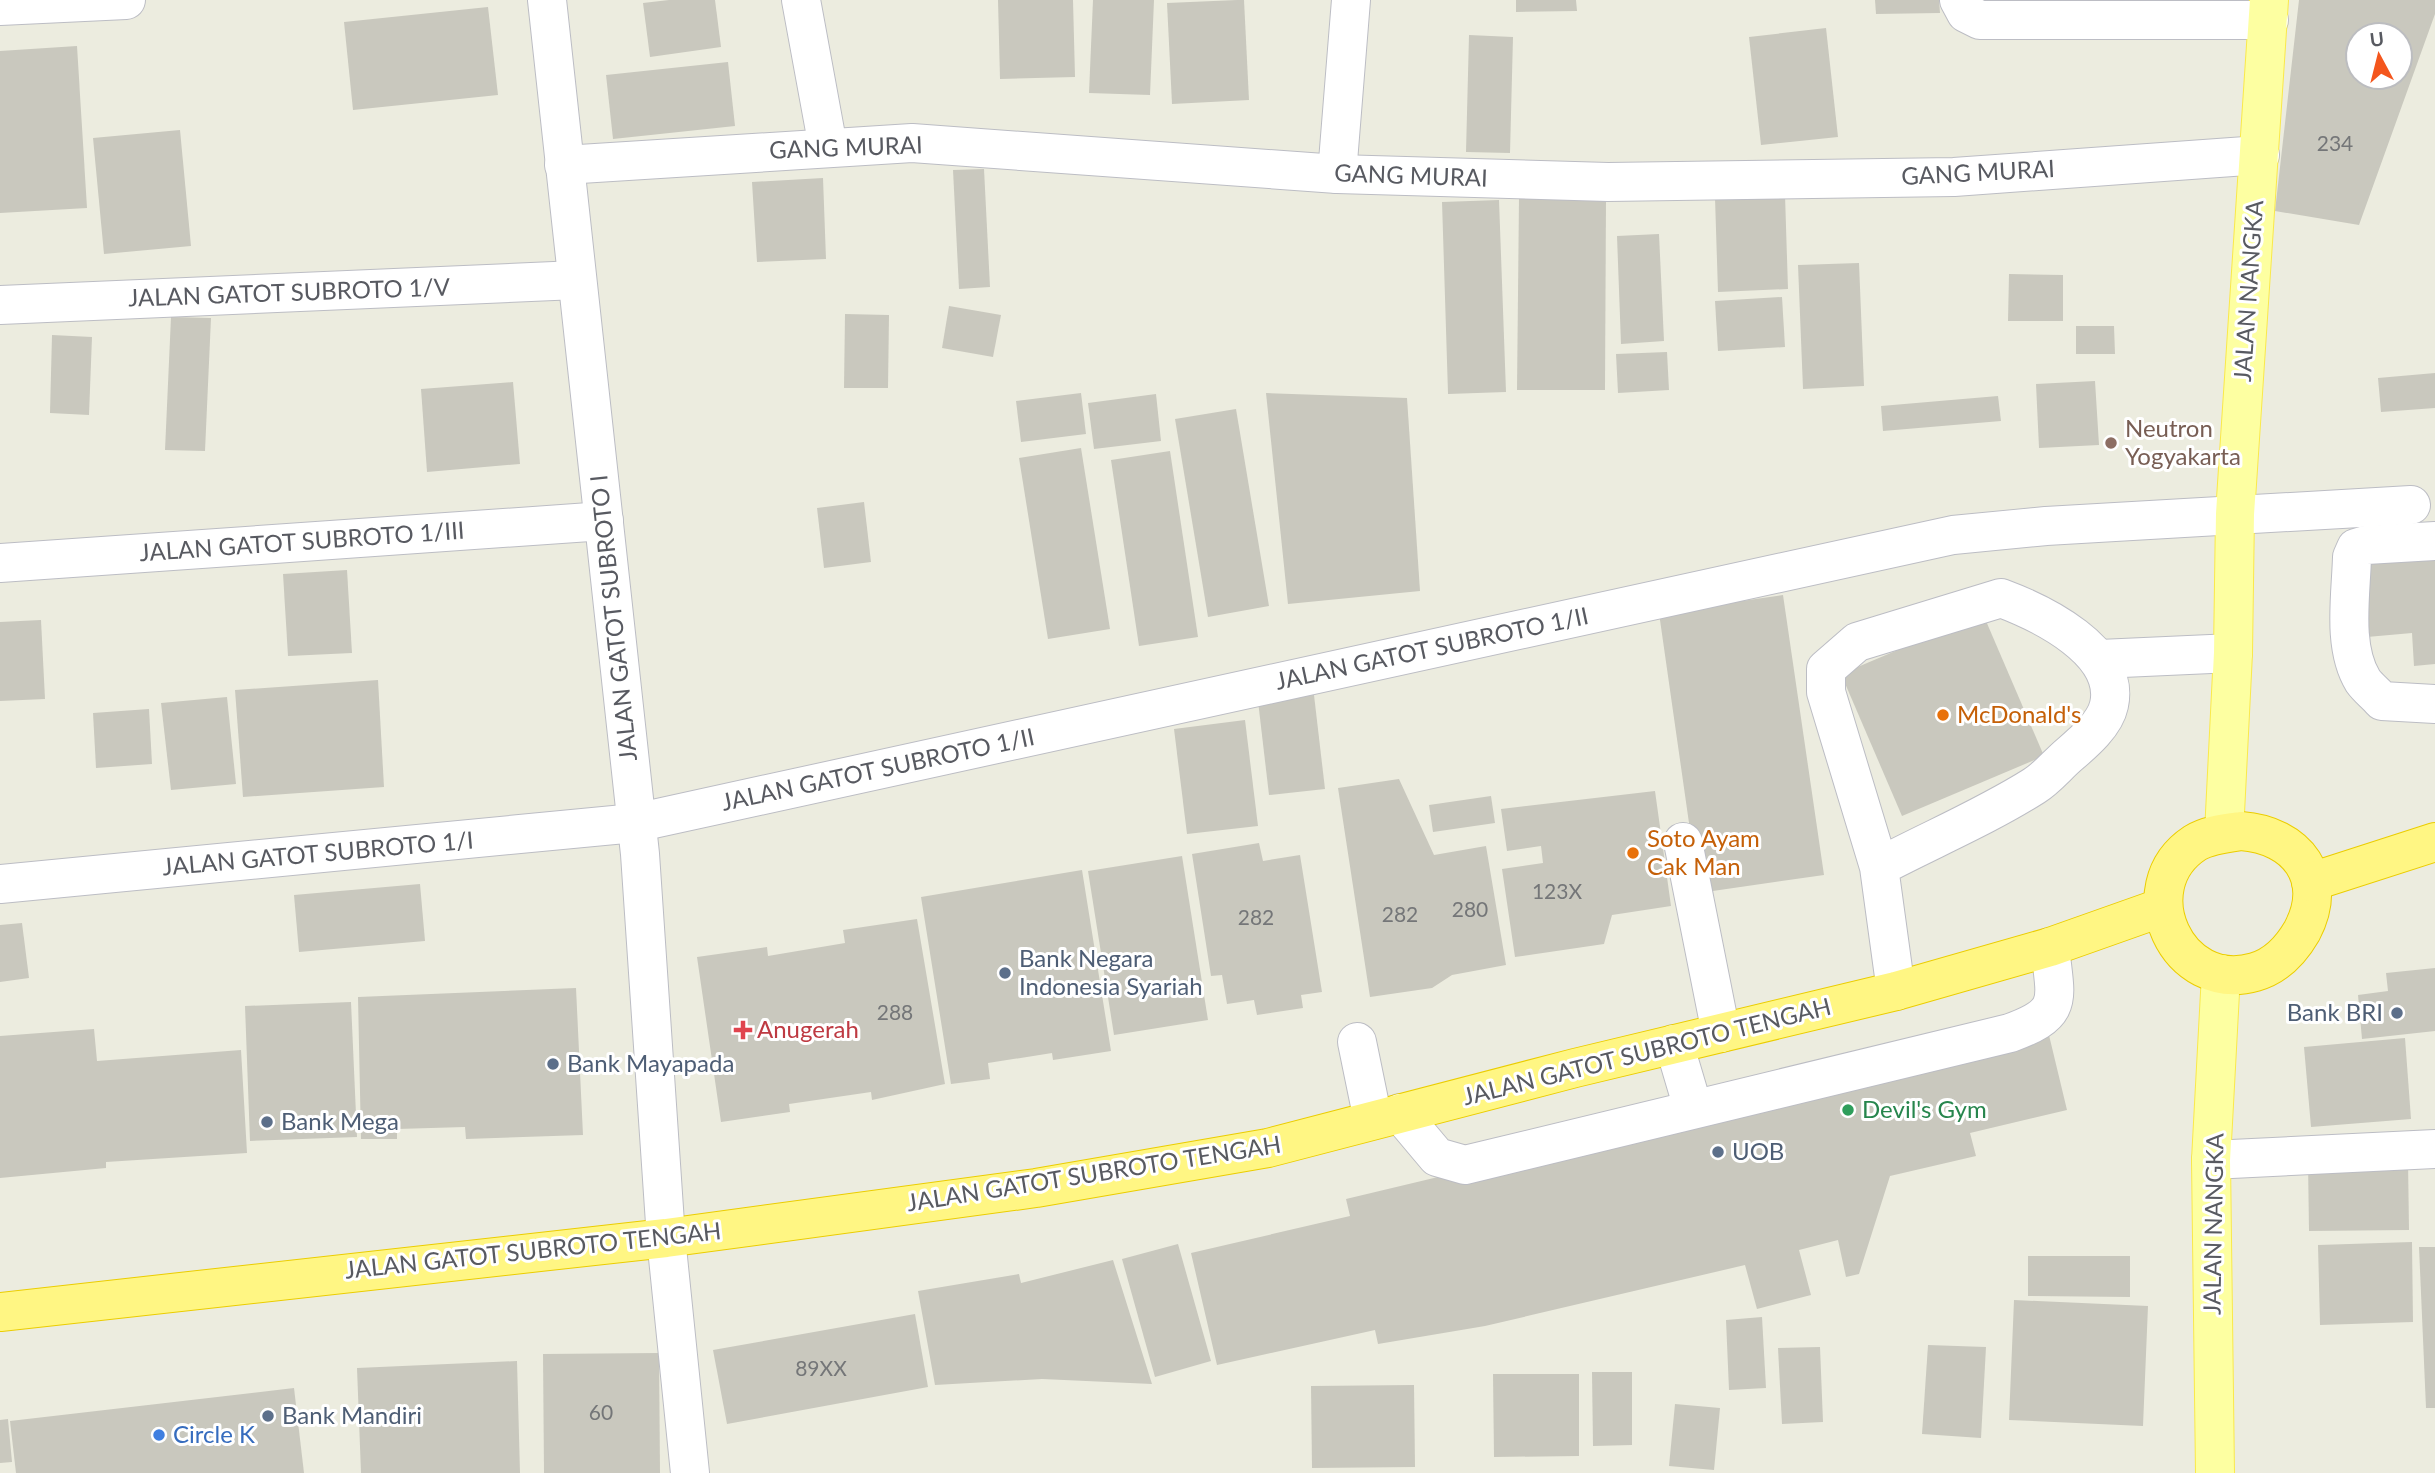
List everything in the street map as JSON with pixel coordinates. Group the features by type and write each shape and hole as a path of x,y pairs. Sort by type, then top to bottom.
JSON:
{"highway":[{"path":"2261,832 2277,838 2295,851 2304,863 2311,882 2308,919 2283,957 2264,969 2243,975 2221,974 2187,958 2175,943 2163,907 2165,888 2172,869 2186,852 2194,844 2224,833 2261,832"},
{"path":"2311,882 2435,842"},
{"name":"JALAN GATOT SUBROTO TENGAH","path":"0,1312 666,1238 1036,1188 1268,1148 1896,990 2050,947 2163,907"}],"main road":[{"name":"JALAN NANGKA","path":"2224,833 2233,653 2235,514 2245,329 2269,10"},
{"name":"JALAN NANGKA","path":"2215,1473 2211,1160 2221,974"}],"street":[{"path":"0,6 127,0"},
{"name":"JALAN GATOT SUBROTO I","path":"547,0 635,823 653,1017 666,1238 690,1473"},
{"path":"801,0 828,147"},
{"path":"1337,174 1351,0"},
{"path":"1959,0 1966,13 1980,20 2269,10"},
{"name":"GANG MURAI","path":"564,165 912,143 1337,174 1608,182 1954,177 2260,155"},
{"name":"JALAN GATOT SUBROTO 1/V","path":"0,305 577,280"},
{"name":"JALAN GATOT SUBROTO 1/II","path":"635,823 1954,535 2235,514 2411,505"},
{"path":"2364,507 2366,545"},
{"name":"JALAN GATOT SUBROTO 1/III","path":"0,564 604,520"},
{"path":"2435,541 2366,545 2356,548 2352,557 2352,654 2364,681 2382,701 2435,704"},
{"path":"1879,867 2036,785 2092,734 2109,705 2107,678 2100,659 2079,639 2021,606 2001,598 1857,642 1826,668 1826,692 1879,867 1896,990"},
{"path":"2100,659 2233,653"},
{"name":"JALAN GATOT SUBROTO 1/I","path":"0,884 635,823"},
{"path":"1683,842 1721,1033"},
{"path":"1357,1042 1387,1117 1437,1157 1465,1165 2010,1033 2035,1024 2047,1015 2055,1000 2050,947"},
{"path":"1674,1044 1693,1108"},
{"path":"2211,1160 2435,1149"}],"building":[{"path":"715,0 721,47 650,57 643,3"},
{"path":"998,0 1073,0 1075,77 1000,79"},
{"path":"1093,0 1154,0 1150,95 1089,93"},
{"path":"1244,0 1249,100 1172,104 1167,3"},
{"path":"1516,0 1576,0 1577,11 1516,12"},
{"path":"1875,0 1939,0 1940,13 1876,14"},
{"path":"2299,0 2435,0 2435,14 2414,72 2414,21 2344,21 2344,91 2407,91 2359,225 2275,211"},
{"path":"488,7 498,95 353,110 344,22"},
{"path":"1826,28 1838,137 1761,145 1749,37"},
{"path":"1469,35 1513,37 1510,153 1466,152"},
{"path":"77,46 87,208 0,213 0,51"},
{"path":"728,62 735,126 613,139 606,75"},
{"path":"180,130 191,246 104,254 93,138"},
{"path":"984,169 990,287 959,289 953,170"},
{"path":"823,178 826,259 757,262 752,182"},
{"path":"1785,195 1788,289 1718,292 1715,198"},
{"path":"1519,198 1606,199 1605,390 1517,390"},
{"path":"1499,200 1506,392 1448,394 1442,202"},
{"path":"1659,234 1664,341 1621,344 1617,236"},
{"path":"1859,263 1864,386 1803,389 1798,265"},
{"path":"2009,274 2063,275 2063,321 2008,321"},
{"path":"1782,297 1785,347 1718,351 1715,301"},
{"path":"949,306 1001,315 993,357 942,348"},
{"path":"845,314 889,315 888,388 844,388"},
{"path":"171,317 211,318 205,451 165,450"},
{"path":"2076,326 2114,326 2115,354 2076,354"},
{"path":"52,335 92,337 89,415 50,413"},
{"path":"1667,352 1669,390 1618,393 1616,354"},
{"path":"2435,373 2435,408 2381,412 2378,378"},
{"path":"2095,381 2099,445 2039,448 2036,384"},
{"path":"513,382 520,464 427,472 421,389"},
{"path":"1081,393 1086,434 1021,442 1016,401"},
{"path":"1266,393 1407,398 1420,591 1288,604"},
{"path":"1156,394 1161,441 1094,449 1088,403"},
{"path":"1998,396 2001,421 1883,431 1881,406"},
{"path":"1236,409 1269,606 1208,617 1175,419"},
{"path":"1081,448 1110,629 1048,639 1019,458"},
{"path":"1170,451 1198,637 1139,646 1111,460"},
{"path":"864,502 871,562 824,568 817,508"},
{"path":"2435,545 2435,664 2414,666 2412,633 2367,637 2361,551"},
{"path":"347,570 352,653 288,656 283,574"},
{"path":"1783,595 1824,875 1699,893 1659,613"},
{"name":"McDonald's","path":"1983,614 2044,756 1902,816 1841,674"},
{"path":"41,620 45,699 0,701 0,622"},
{"path":"378,680 384,787 243,797 235,690"},
{"path":"1314,695 1325,789 1269,795 1258,701"},
{"path":"227,697 236,784 171,790 161,703"},
{"path":"149,709 152,764 96,768 93,713"},
{"path":"1245,720 1258,826 1187,834 1174,729"},
{"path":"1399,779 1434,855 1486,846 1506,965 1452,975 1432,988 1370,997 1338,788"},
{"path":"1655,791 1671,906 1612,915 1604,944 1515,957 1502,869 1543,863 1541,846 1507,851 1501,809"},
{"path":"1491,796 1495,823 1433,832 1429,805"},
{"path":"1259,843 1263,861 1300,855 1322,992 1301,995 1303,1008 1257,1015 1254,1000 1227,1004 1222,975 1211,976 1192,854"},
{"path":"1182,856 1208,1020 1114,1035 1088,871"},
{"path":"1082,870 1111,1051 1053,1060 1052,1053 988,1063 990,1079 951,1084 921,897"},
{"path":"420,884 425,941 299,952 294,895"},
{"path":"917,919 945,1084 872,1100 871,1092 789,1104 790,1112 721,1122 697,957 767,947 768,956 845,943 843,930"},
{"path":"22,923 29,978 0,982 0,925"},
{"name":"Bank BRI","path":"2435,968 2435,1031 2362,1039 2358,995 2388,991 2386,973"},
{"path":"576,988 583,1135 466,1139 465,1127 397,1129 397,1139 361,1139 358,997"},
{"path":"351,1002 357,1137 250,1141 245,1006"},
{"path":"94,1029 97,1061 241,1050 247,1153 106,1162 106,1168 0,1178 0,1036"},
{"path":"2048,1031 2067,1110 1970,1133 1976,1156 1890,1176 1859,1274 1846,1277 1838,1240 1799,1250 1811,1295 1757,1309 1745,1265 1485,1326 1378,1344 1375,1330 1217,1365 1191,1253 1350,1216 1346,1199"},
{"path":"2405,1038 2411,1119 2311,1127 2304,1047"},
{"path":"2408,1160 2409,1230 2309,1231 2308,1161"},
{"path":"2412,1242 2413,1322 2320,1325 2318,1245"},
{"path":"1178,1244 1211,1361 1155,1377 1122,1259"},
{"path":"2419,1247 2435,1247 2435,1408 2426,1408"},
{"path":"2028,1256 2130,1256 2130,1297 2028,1296"},
{"path":"1113,1260 1152,1384 1042,1379 935,1385 918,1291 1019,1274 1021,1283"},
{"path":"2014,1300 2148,1306 2143,1426 2009,1420"},
{"path":"915,1314 928,1387 727,1424 713,1350"},
{"path":"1762,1317 1766,1388 1729,1390 1726,1320"},
{"path":"1928,1345 1986,1347 1981,1438 1922,1434"},
{"path":"1820,1347 1823,1422 1782,1424 1778,1348"},
{"path":"659,1353 660,1473 544,1473 543,1354"},
{"path":"517,1361 520,1473 361,1473 357,1368"},
{"path":"1592,1372 1632,1372 1632,1445 1593,1446"},
{"path":"1493,1374 1579,1374 1579,1456 1494,1457"},
{"path":"1414,1385 1415,1467 1312,1468 1311,1386"},
{"path":"294,1388 304,1473 16,1473 10,1421"},
{"path":"1675,1404 1720,1408 1714,1470 1669,1466"},
{"path":"8,1419 12,1462 0,1463 0,1420"}],"place":[{"name":"Neutron Yogyakarta","path":"2111,443"},
{"name":"McDonald's","path":"1943,715"},
{"name":"Soto Ayam Cak Man","path":"1633,853"},
{"name":"Bank Negara Indonesia Syariah","path":"1005,973"},
{"name":"Bank BRI","path":"2397,1013"},
{"name":"Anugerah","path":"743,1030"},
{"name":"Bank Mayapada","path":"553,1064"},
{"name":"Devil's Gym","path":"1848,1110"},
{"name":"Bank Mega","path":"267,1122"},
{"name":"UOB","path":"1718,1152"},
{"name":"Bank Mandiri","path":"268,1416"},
{"name":"Circle K","path":"159,1435"}]}
